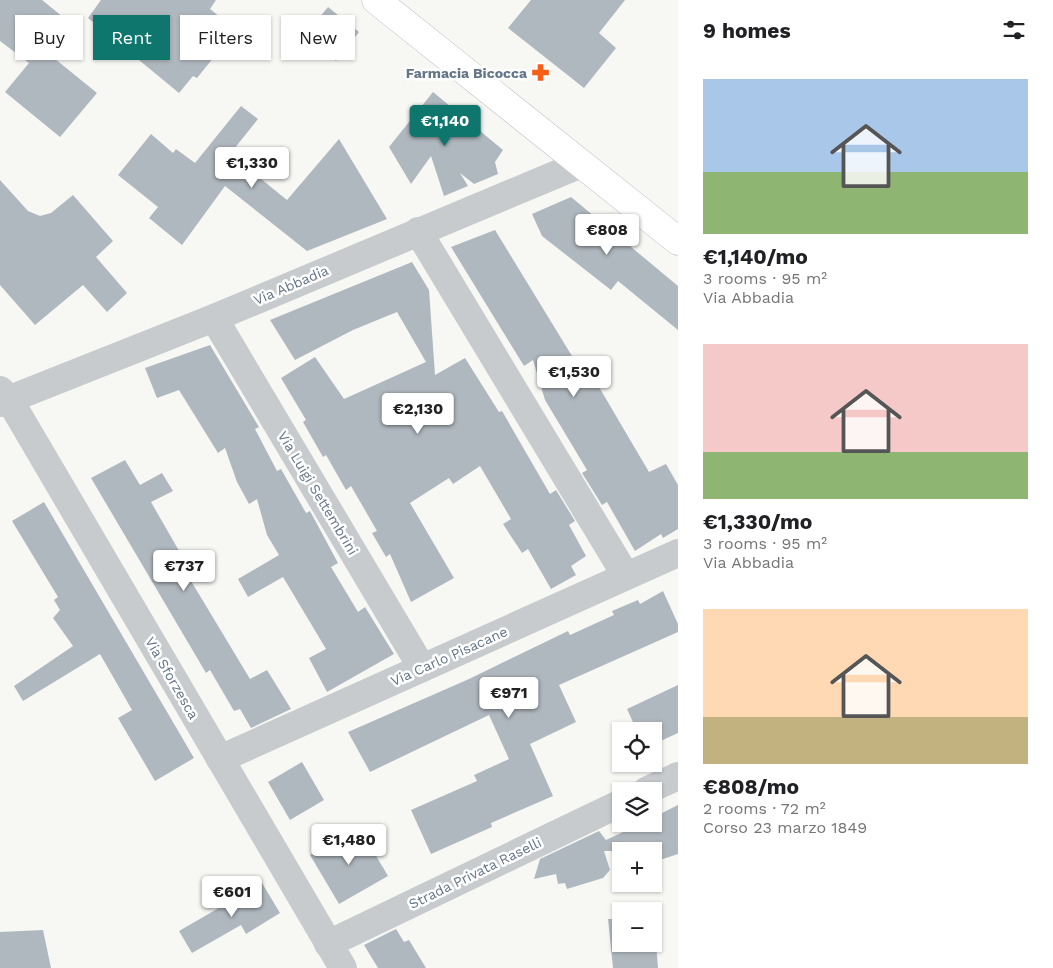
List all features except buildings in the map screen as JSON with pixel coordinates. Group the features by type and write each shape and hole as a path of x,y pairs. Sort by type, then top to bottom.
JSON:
{"main road":[{"path":"376,0 678,241"}],"street":[{"name":"Via Abbadia","path":"3,397 214,318 581,164"},
{"path":"418,231 626,576"},
{"name":"Via Luigi Settembrini","path":"214,318 422,668"},
{"name":"Via Sforzesca","path":"3,397 343,968"},
{"name":"Via Carlo Pisacane","path":"220,759 678,553"},
{"path":"662,784 678,776"},
{"name":"Strada Privata Raselli","path":"328,944 612,807"}],"place":[{"name":"Farmacia Bicocca","path":"541,73"}]}
